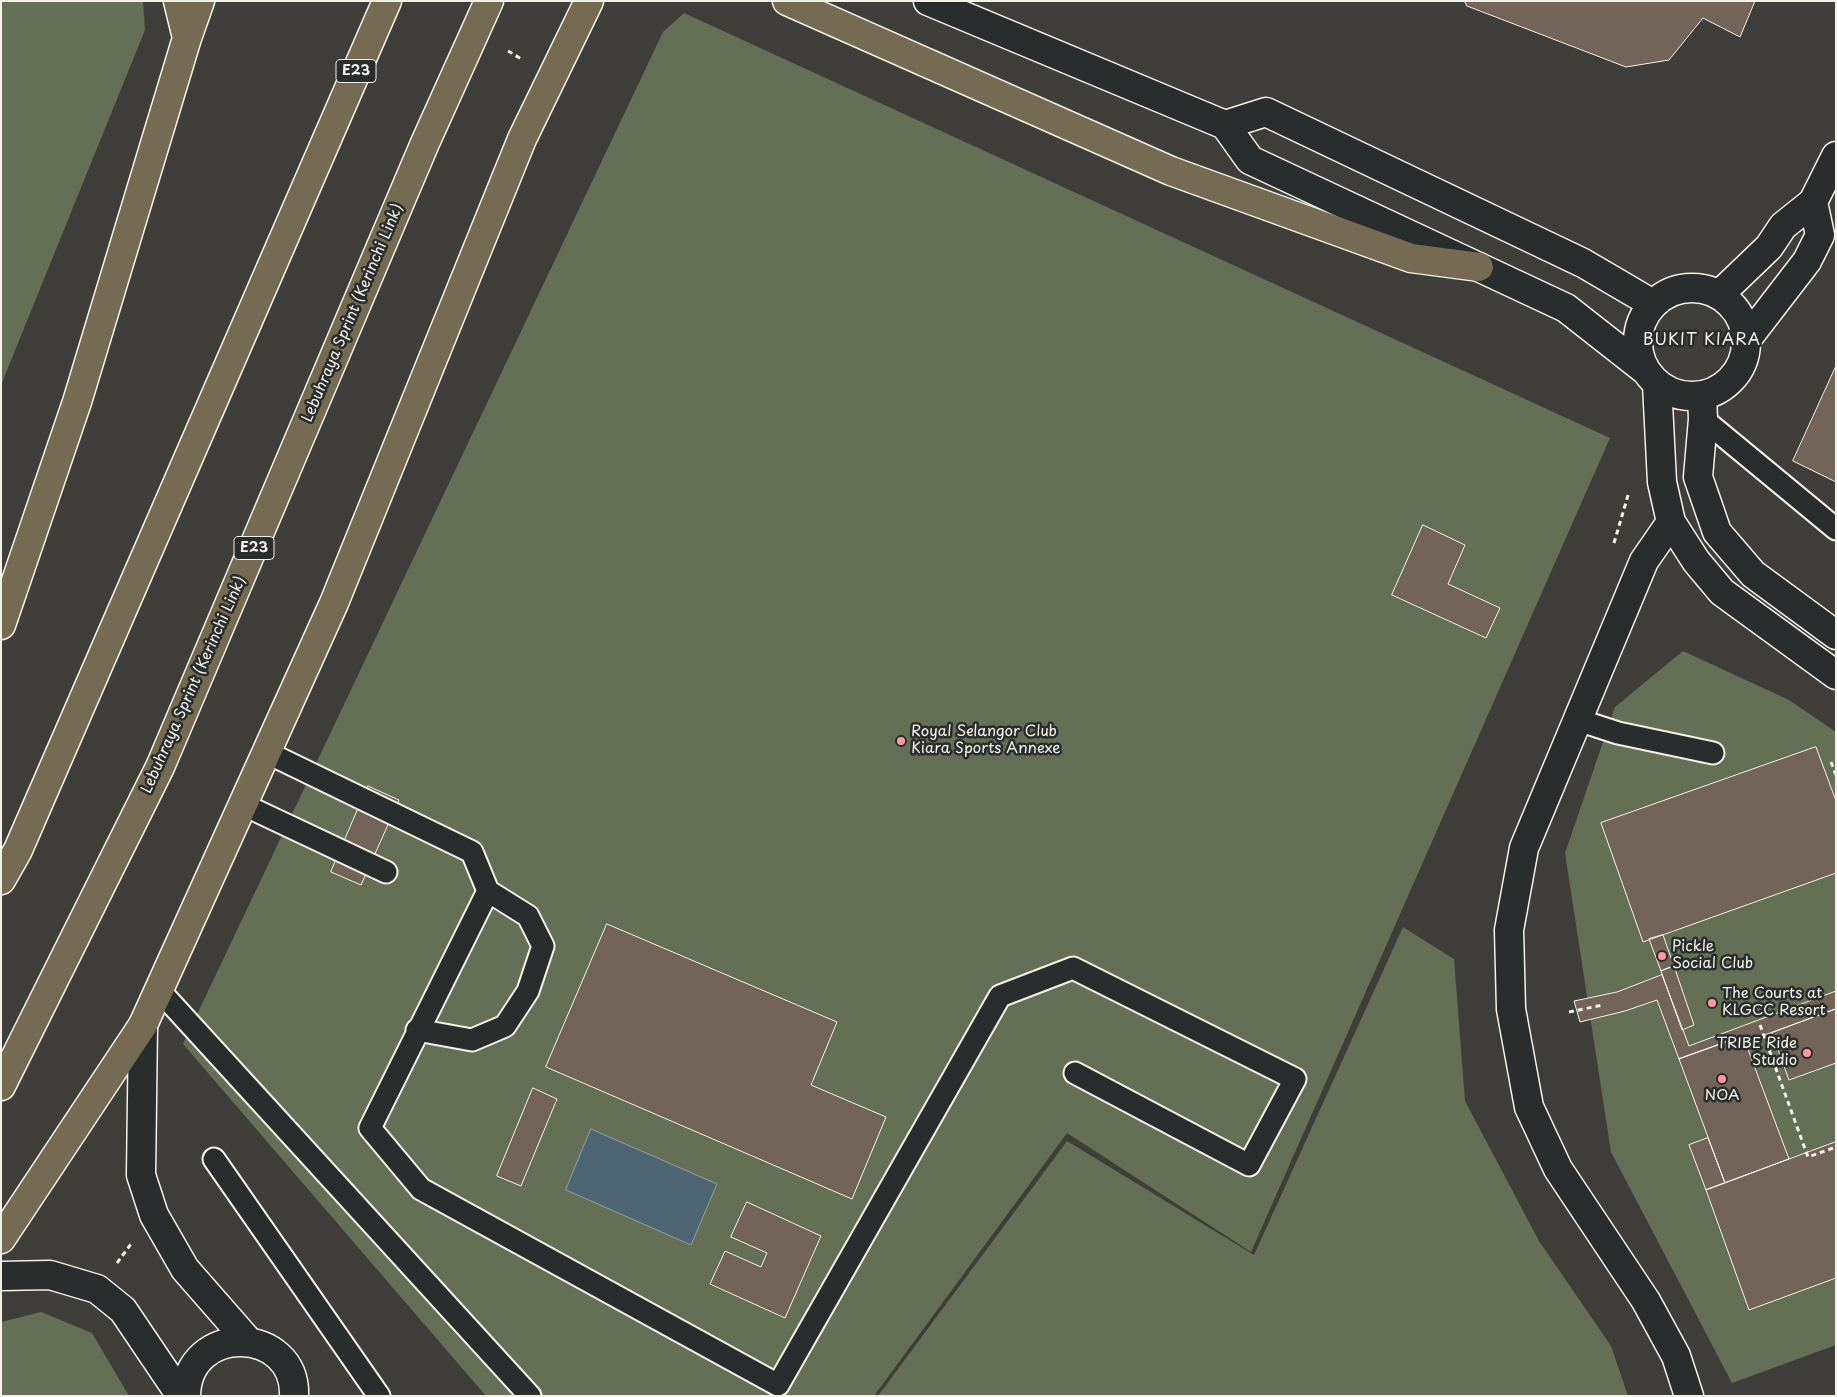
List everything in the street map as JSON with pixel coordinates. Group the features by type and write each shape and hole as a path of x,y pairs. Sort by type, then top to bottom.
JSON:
{"highway":[{"path":"178,1 186,38"},
{"path":"1,625 77,402 186,38 200,1"},
{"name":"E23","path":"1,880 22,841 386,1"},
{"name":"Lebuhraya Sprint (Kerinchi Link)","path":"1,1086 160,767 425,143 489,1"},
{"path":"1,1239 143,1025 334,603 522,139 584,13 602,1"},
{"path":"787,1 1171,171 1412,258 1479,267"}],"street":[{"path":"928,1 1225,125 1250,160 1566,308 1671,393 1686,397 1702,408"},
{"path":"1225,125 1266,112 1583,262 1653,304"},
{"path":"1719,295 1769,247 1783,226 1813,202 1836,156"},
{"path":"1747,339 1807,261 1820,235 1813,202"},
{"path":"1836,635 1753,574 1718,532 1698,477 1702,408 1739,370 1745,355 1747,339 1742,322 1733,306 1719,295 1702,289 1684,288 1668,294 1653,304 1642,319 1638,336 1638,354 1651,377 1662,482 1671,522 1696,561 1722,592 1836,675"},
{"path":"1671,522 1644,561 1524,848 1508,930 1511,1009 1529,1107 1558,1169 1646,1301 1676,1356 1689,1396"},
{"path":"143,1025 141,1176 151,1207 185,1269 248,1341"},
{"path":"1,1276 50,1275 96,1289 123,1310 180,1396"},
{"path":"186,1396 186,1384 194,1365 209,1350 228,1342 248,1341 262,1345 285,1364 291,1378 294,1396"}],"lane":[{"path":"1702,408 1836,529"},
{"path":"1578,720 1618,732 1713,753"},
{"path":"266,752 472,852 488,891 528,916 543,946 528,991 505,1026 472,1040 417,1030"},
{"path":"242,804 386,872"},
{"path":"488,891 417,1030 370,1128 421,1190 778,1385 1000,996 1073,968 1295,1079 1249,1165 1075,1072"},
{"path":"158,989 530,1396"},
{"path":"214,1159 379,1396"}],"path":[{"path":"508,51 526,62"},
{"path":"1612,549 1630,488"},
{"path":"1831,762 1836,776"},
{"path":"1569,1012 1604,1005"},
{"path":"1760,1025 1808,1157 1836,1147"}],"green space":[{"path":"2,1 143,1 145,30 1,385"},
{"name":"Royal Selangor Club Kiara Sports Annexe","path":"684,13 1610,438 1251,1252 1067,1133 874,1396 486,1396 183,1044 663,32"},
{"name":"The Courts at KLGCC Resort","path":"1683,651 1789,700 1836,732 1836,1345 1732,1383 1611,1152 1565,853 1615,707"},
{"path":"1403,927 1454,959 1465,1101 1539,1241 1611,1346 1628,1396 878,1396 1067,1141 1254,1255"},
{"path":"41,1312 92,1333 129,1396 1,1396 1,1322"}],"water":[{"path":"591,1129 717,1184 691,1245 566,1190"}],"building":[{"path":"1465,1 1755,1 1740,37 1703,18 1669,60 1626,67 1467,6"},
{"path":"1836,366 1836,482 1793,461"},
{"path":"1423,525 1465,545 1448,584 1500,608 1486,638 1392,595"},
{"path":"1816,747 1836,801 1836,873 1643,942 1601,823"},
{"path":"368,786 399,800 361,885 331,872"},
{"path":"607,924 837,1022 811,1085 886,1117 852,1199 546,1067"},
{"path":"1663,935 1674,966 1661,971 1649,939"},
{"path":"1674,966 1694,1025 1682,1030 1661,971"},
{"path":"1662,975 1689,1046 1836,991 1836,1009 1745,1042 1743,1036 1679,1059 1657,1000 1625,1011 1580,1022 1574,1001 1617,992"},
{"path":"1836,1009 1836,1063 1789,1080 1772,1033"},
{"path":"1743,1036 1789,1159 1725,1183 1679,1059"},
{"path":"533,1088 557,1099 521,1186 497,1176"},
{"path":"1708,1138 1725,1183 1706,1190 1689,1145"},
{"path":"1836,1142 1836,1278 1749,1310 1706,1190"},
{"path":"747,1202 821,1236 785,1318 710,1284 725,1251 761,1267 767,1253 731,1237"}],"place":[{"name":"Royal Selangor Club Kiara Sports Annexe","path":"901,741"},
{"name":"Pickle Social Club","path":"1662,956"},
{"name":"The Courts at KLGCC Resort","path":"1712,1003"},
{"name":"TRIBE Ride Studio","path":"1807,1053"},
{"name":"NOA","path":"1722,1079"}],"district":[{"name":"BUKIT KIARA","path":"1702,341"}]}
